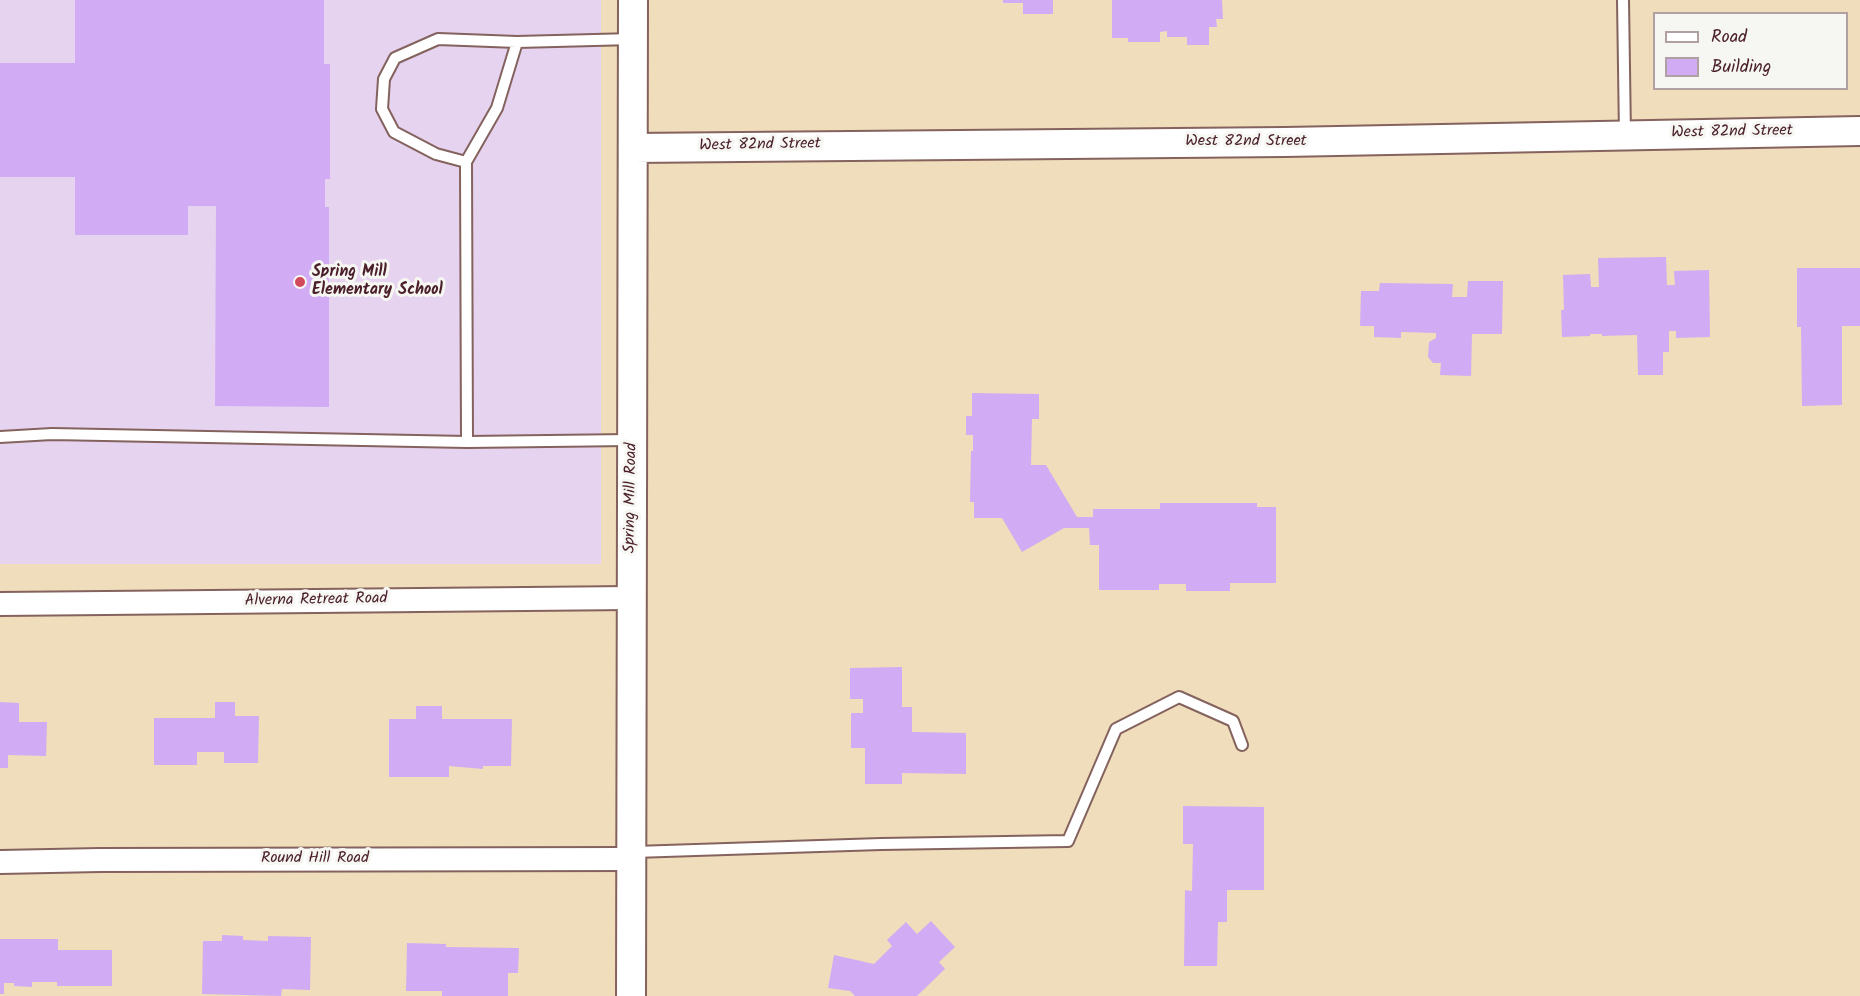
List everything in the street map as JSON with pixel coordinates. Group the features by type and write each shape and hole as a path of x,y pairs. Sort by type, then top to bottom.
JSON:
{"street":[{"name":"Spring Mill Road","path":"631,996 633,0"},
{"name":"West 82nd Street","path":"633,148 1296,142 1860,131"},
{"name":"Alverna Retreat Road","path":"0,604 631,598"},
{"name":"Round Hill Road","path":"0,862 630,855"}],"lane":[{"path":"1623,0 1625,135"},
{"path":"466,162 436,154 394,132 382,109 384,79 395,58 438,39 517,42 633,39"},
{"path":"467,442 466,162 496,108 517,42"},
{"path":"0,437 52,435 467,442 633,440"},
{"path":"630,855 881,844 1068,841 1095,773 1116,729 1179,697 1233,721 1242,745"}],"shaded area":[{"name":"Spring Mill Elementary School","path":"0,0 601,0 601,564 0,564"}],"building":[{"path":"75,0 324,0 324,64 330,64 330,179 325,179 325,207 329,207 329,407 215,406 216,206 188,206 188,235 75,235 75,177 0,177 0,63 75,63"},
{"path":"1003,0 1053,0 1053,14 1023,14 1023,3 1003,3"},
{"path":"1112,0 1222,0 1223,19 1216,19 1217,27 1209,27 1209,45 1187,45 1187,37 1167,37 1167,31 1160,32 1160,42 1128,42 1128,38 1112,38"},
{"path":"1666,257 1667,285 1675,285 1674,271 1709,270 1710,337 1676,338 1676,331 1669,331 1669,352 1663,352 1663,375 1638,375 1637,335 1590,334 1590,336 1562,337 1563,275 1590,274 1591,287 1599,287 1598,258"},
{"path":"1797,268 1860,268 1860,326 1842,326 1842,405 1802,406 1801,327 1797,327"},
{"path":"1468,281 1503,281 1502,334 1472,334 1471,376 1440,375 1441,363 1433,363 1428,357 1429,342 1436,338 1436,333 1401,332 1401,338 1374,337 1374,326 1360,326 1361,291 1379,291 1380,283 1453,284 1452,297 1467,297"},
{"path":"972,393 1039,394 1039,419 1032,419 1031,465 1046,465 1077,517 1093,517 1093,509 1160,509 1160,503 1257,503 1257,507 1276,507 1276,583 1230,583 1230,591 1186,591 1186,584 1159,584 1159,590 1099,590 1099,545 1090,545 1089,528 1064,528 1022,552 1002,518 974,518 974,502 970,502 973,435 966,435 966,416 972,416"},
{"path":"902,667 902,707 912,707 912,732 966,733 966,774 902,773 902,784 865,784 865,748 851,748 851,713 863,713 863,699 850,699 850,668"},
{"path":"0,702 19,703 19,722 47,722 46,756 8,755 8,768 0,768"},
{"path":"215,702 235,702 235,716 259,716 258,763 224,763 224,752 197,752 197,765 154,765 154,718 215,718"},
{"path":"416,706 442,706 442,719 512,719 511,766 483,766 483,769 449,766 449,777 389,777 389,719 416,719"},
{"path":"1183,806 1264,807 1264,890 1227,890 1227,922 1218,922 1217,966 1184,966 1185,890 1192,891 1193,844 1183,844"},
{"path":"931,921 955,947 939,962 945,969 917,996 855,996 850,991 828,988 834,955 874,964 892,946 887,940 906,922 917,934"},
{"path":"222,935 243,936 243,940 268,941 268,936 311,937 310,990 282,989 281,996 202,994 203,941 222,941"},
{"path":"0,939 58,939 58,950 112,950 112,986 57,986 57,982 32,982 32,987 4,983 4,994 0,994"},
{"path":"407,943 446,944 446,947 519,948 518,973 508,973 508,996 442,996 442,991 406,991"}],"place":[{"name":"Spring Mill Elementary School","path":"300,282"}]}
